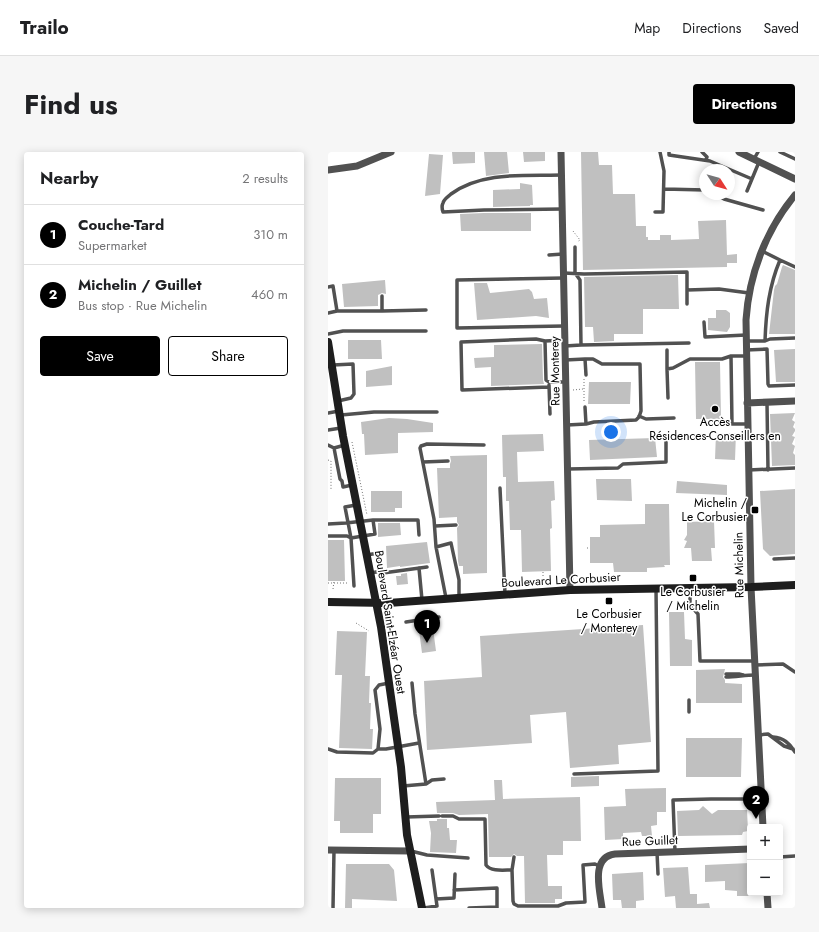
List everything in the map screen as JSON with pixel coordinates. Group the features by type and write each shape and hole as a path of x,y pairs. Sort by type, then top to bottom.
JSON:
{"street":[{"path":"328,170 357,166 391,152"},
{"name":"Rue Monterey","path":"561,152 570,590"},
{"path":"739,152 795,179"},
{"name":"Rue Michelin","path":"763,824 751,587 746,314 754,271 761,251 779,217 795,194"},
{"name":"Boulevard Saint-Elzéar Ouest","path":"328,342 332,365 332,384 342,428 348,443 352,485 376,603 398,747 410,851 423,908"},
{"path":"747,403 795,400"},
{"name":"Boulevard Le Corbusier","path":"328,602 376,603 570,590 795,585"},
{"name":"Rue Guillet","path":"599,866 604,858 613,854 747,849"},
{"path":"331,850 410,851"},
{"path":"599,866 598,873 602,908"},
{"path":"767,896 768,908"}],"lane":[{"path":"655,212 663,212 664,171 660,152"},
{"path":"669,152 669,154 706,160 752,179"},
{"path":"702,152 706,156 706,160"},
{"path":"747,191 752,179 758,152"},
{"path":"780,152 795,159"},
{"path":"562,175 498,177 471,184 446,198 443,201 442,208 443,212 562,209"},
{"path":"664,190 699,190"},
{"path":"728,200 763,210"},
{"path":"574,246 575,273 580,280 581,345"},
{"path":"761,251 795,267"},
{"path":"549,255 563,254"},
{"path":"765,341 768,297 780,260"},
{"path":"565,326 457,328 457,280 564,275 575,273 687,272 687,304"},
{"path":"328,286 334,286 338,311"},
{"path":"687,290 719,289 749,293"},
{"path":"382,296 382,311"},
{"path":"328,313 338,311 426,310"},
{"path":"704,322 705,337 746,338 765,341 770,338 795,338"},
{"path":"328,334 343,331 426,331"},
{"path":"549,387 462,390 461,342 536,339 581,345 689,343"},
{"path":"545,341 546,380 549,382 550,414"},
{"path":"667,369 673,368 690,359 722,359 767,349 769,385 795,385"},
{"path":"667,350 668,398"},
{"path":"731,356 732,424 747,424"},
{"path":"585,377 586,359"},
{"path":"565,360 593,359 602,364 640,364 641,411 640,416 636,420 567,425"},
{"path":"332,365 353,364 354,394 351,398 337,401"},
{"path":"549,382 566,382"},
{"path":"767,402 768,470"},
{"path":"585,407 586,424"},
{"path":"328,413 437,412"},
{"path":"640,416 646,419 674,418"},
{"path":"328,430 342,428"},
{"path":"568,469 618,468 623,464 666,462 666,435"},
{"path":"328,445 334,448 348,443"},
{"path":"446,598 436,547 435,526 420,450 421,446 424,445 484,445"},
{"path":"334,448 343,487 352,485"},
{"path":"423,462 448,461"},
{"path":"748,470 795,468"},
{"path":"500,488 505,594"},
{"path":"354,586 351,538 345,507 356,505"},
{"path":"328,536 347,536 351,538 374,534 373,520"},
{"path":"328,524 373,520 418,520 419,535"},
{"path":"435,526 456,525"},
{"path":"436,547 451,543 459,580 459,598"},
{"path":"367,555 378,553 381,571"},
{"path":"774,559 795,558"},
{"path":"370,573 381,571 383,573 426,566"},
{"path":"419,568 422,600"},
{"path":"574,774 658,771 656,588"},
{"path":"690,588 690,605 698,614 700,661 783,664 795,672"},
{"path":"406,622 439,617"},
{"path":"726,676 740,677 743,675 755,675"},
{"path":"328,749 338,752 373,753 378,749 380,729 375,688 379,685 389,683"},
{"path":"412,683 419,743 426,784"},
{"path":"689,700 689,712"},
{"path":"758,735 767,734 787,741 794,751"},
{"path":"378,749 386,750 419,743"},
{"path":"402,786 426,784 432,780 444,779"},
{"path":"675,852 673,800 762,799"},
{"path":"405,817 441,816 485,819 486,866 492,870 512,870"},
{"path":"331,850 333,908"},
{"path":"410,851 427,855 468,858"},
{"path":"657,852 658,874"},
{"path":"783,857 795,856"},
{"path":"514,857 512,870 513,901 516,905 524,907 558,906 566,902 585,902 583,865 594,864 599,866"},
{"path":"432,870 437,906"},
{"path":"436,899 454,898 454,874"},
{"path":"454,890 497,888 497,907 469,908"},
{"path":"423,908 437,906 443,908"}],"path":[{"path":"573,231 582,242"},
{"path":"574,246 580,240"},
{"path":"584,401 585,377"},
{"path":"572,390 584,389"},
{"path":"348,443 367,516"},
{"path":"328,460 331,461 331,490"},
{"path":"543,572 543,582"},
{"path":"333,582 334,589"},
{"path":"328,583 345,583"},
{"path":"356,624 368,631"}],"building":[{"path":"452,152 475,152 475,163 453,164"},
{"path":"484,152 507,152 509,173 486,176"},
{"path":"523,152 545,152 545,161 524,162"},
{"path":"581,152 598,152 599,165 612,165 613,194 635,194 636,226 646,226 646,237 648,237 648,240 660,240 660,235 671,235 671,240 699,239 698,221 726,220 727,255 737,254 737,263 727,263 727,267 583,270"},
{"path":"429,154 443,155 440,194 425,196"},
{"path":"520,183 532,185 533,205 493,207 493,190 520,189"},
{"path":"531,213 531,231 461,231 460,214"},
{"path":"783,265 795,270 795,334 769,334 774,290"},
{"path":"678,275 679,309 643,309 643,334 614,334 614,341 594,342 593,327 585,327 584,277"},
{"path":"385,280 386,294 382,293 378,295 378,306 344,307 342,284"},
{"path":"474,283 487,283 490,293 529,289 532,292 534,299 547,298 549,318 536,316 477,320"},
{"path":"716,310 726,310 730,313 730,327 727,332 708,330 708,318 716,318"},
{"path":"348,340 381,340 382,359 348,359"},
{"path":"542,344 544,384 491,386 491,367 475,368 474,358 494,357 494,345"},
{"path":"795,349 795,382 776,382 774,350"},
{"path":"695,362 720,362 721,419 696,419"},
{"path":"392,366 392,385 366,387 366,371"},
{"path":"589,382 631,382 630,404 588,404"},
{"path":"795,413 792,420 795,422 793,427 795,431 792,436 795,437 792,444 795,446 793,453 795,455 795,465 772,466 770,414"},
{"path":"389,418 433,423 433,432 398,433 398,453 365,455 364,434 362,434 361,422"},
{"path":"716,433 736,433 735,460 715,459"},
{"path":"543,434 544,451 517,452 518,482 554,481 555,500 551,501 552,528 550,529 551,571 522,572 521,530 510,530 509,501 506,501 506,477 503,477 502,435"},
{"path":"655,438 657,457 590,460 589,440"},
{"path":"487,455 487,573 463,574 463,566 459,566 458,561 457,528 459,525 457,522 457,517 439,518 437,468 450,468 450,456"},
{"path":"596,479 631,479 632,501 597,500"},
{"path":"677,481 727,485 727,495 676,493"},
{"path":"795,489 795,554 770,556 763,549 760,491"},
{"path":"371,491 402,491 402,508 395,508 395,512 371,512"},
{"path":"645,504 669,504 670,565 664,565 665,567 647,568 647,572 614,572 613,563 590,563 590,537 600,537 600,525 645,524"},
{"path":"714,521 715,548 711,548 712,561 692,561 691,548 684,548 687,541 684,540 687,535 687,522"},
{"path":"378,523 400,523 401,535 378,537"},
{"path":"328,540 344,540 345,581 328,581"},
{"path":"427,542 430,563 387,568 386,546"},
{"path":"407,573 408,584 397,585 396,576 401,576 401,574"},
{"path":"669,612 684,612 685,639 692,640 692,666 670,666"},
{"path":"432,621 436,651 422,653 418,623"},
{"path":"643,625 651,742 618,745 619,764 570,768 566,712 530,715 532,743 427,750 424,681 482,677 480,636"},
{"path":"337,631 367,632 365,676 370,676 369,703 371,703 370,729 373,729 372,749 339,748 342,675 335,675"},
{"path":"725,669 723,677 725,683 742,684 742,703 696,703 696,670"},
{"path":"686,738 742,738 741,777 686,777"},
{"path":"599,776 599,786 571,787 571,777"},
{"path":"335,778 381,778 381,814 373,814 373,833 340,833 340,821 334,821"},
{"path":"494,780 502,780 503,799 580,797 581,841 563,841 563,855 547,855 548,886 562,886 562,899 555,899 555,903 525,903 524,856 517,856 514,854 511,857 489,857 488,814 459,815 453,813 437,813 436,802 495,800"},
{"path":"666,788 666,812 657,812 657,825 651,826 652,836 642,836 641,832 623,833 623,839 605,840 604,807 626,806 625,789"},
{"path":"703,806 712,814 718,810 747,810 747,831 743,832 742,835 678,836 677,811 699,810"},
{"path":"437,819 447,819 447,828 449,828 450,840 457,840 456,853 430,852 431,833 429,821 437,821"},
{"path":"747,863 747,896 737,896 737,891 725,890 725,881 705,882 705,865"},
{"path":"346,864 389,864 394,870 397,901 352,899 352,908 345,908"},
{"path":"688,867 690,894 697,894 697,904 709,903 710,908 676,908 675,896 665,897 663,868"},
{"path":"643,872 644,900 636,901 636,908 622,908 621,900 613,900 612,874"}],"place":[{"name":"Accès Résidences-Conseillers en","path":"715,409"},
{"name":"Michelin / Le Corbusier","path":"755,510"},
{"name":"Le Corbusier / Michelin","path":"693,578"},
{"name":"Le Corbusier / Monterey","path":"609,601"},
{"name":"Couche-Tard","path":"427,643"},
{"name":"Michelin / Guillet","path":"756,819"}]}
